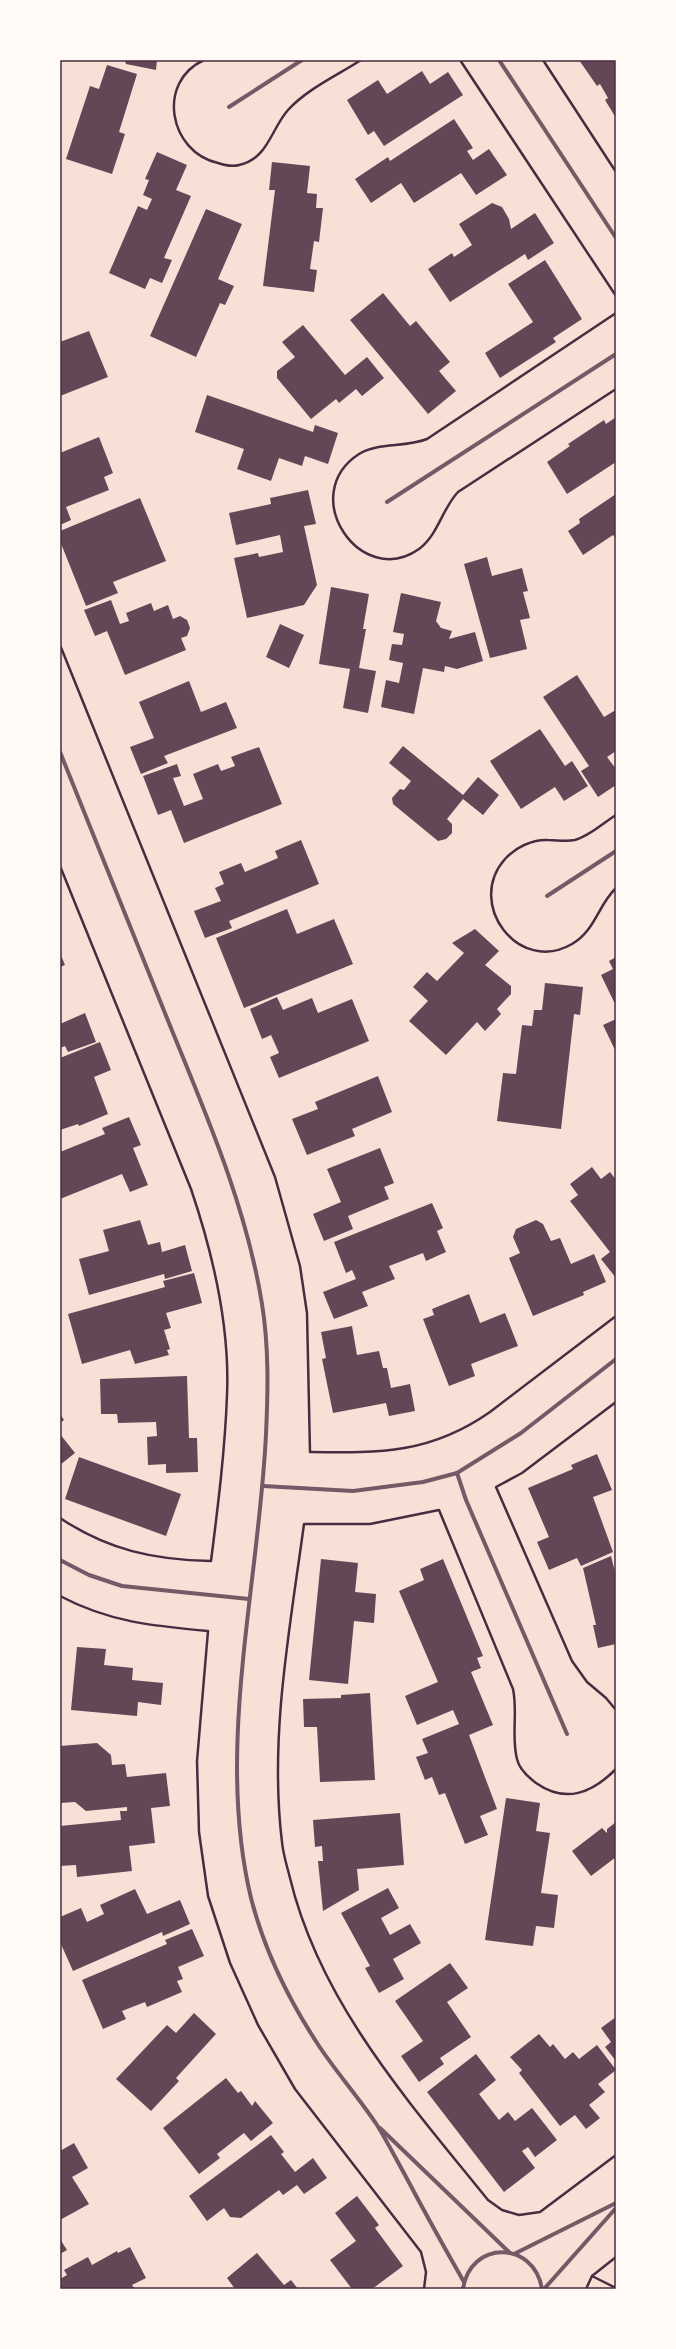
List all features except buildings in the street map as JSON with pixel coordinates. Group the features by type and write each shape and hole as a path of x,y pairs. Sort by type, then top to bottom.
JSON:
{"street":[{"path":"229,107 302,60"},
{"path":"500,60 616,238"},
{"path":"387,502 616,354"},
{"path":"60,752 202,1105 252,1248 263,1309 268,1381 263,1486 249,1599 240,1711 237,1788 243,1852 252,1899 281,1978 317,2043 377,2125 464,2282"},
{"path":"547,896 616,851"},
{"path":"263,1486 353,1491 423,1482 457,1473 521,1433 616,1359"},
{"path":"457,1473 466,1500 568,1734"},
{"path":"60,1560 89,1575 122,1586 249,1599"},
{"path":"377,2125 512,2253 531,2264 539,2276 543,2289"},
{"path":"463,2289 464,2282 469,2271 477,2262 486,2256 498,2252 512,2253 616,2204"},
{"path":"543,2289 616,2208"}],"path":[{"path":"460,60 616,296"},
{"path":"543,60 616,172"},
{"path":"60,645 275,1177 300,1266 307,1313 311,1423 310,1452 373,1453 404,1450 452,1434 471,1425 490,1412 616,1316"},
{"path":"60,866 191,1189 208,1240 218,1287 228,1394 211,1561 180,1561 150,1557 123,1549 84,1533 60,1518"},
{"path":"616,1402 522,1473 496,1487 572,1661 587,1682 606,1698 616,1710"},
{"path":"616,1769 600,1784 589,1791 567,1796 544,1789 523,1772 517,1760 515,1748 516,1707 513,1690 439,1510 370,1524 304,1524 286,1665 280,1727 279,1794 282,1843 294,1896 316,1956 347,2013 381,2066 488,2200 502,2210 520,2215 540,2212 616,2155"},
{"path":"60,1596 80,1606 120,1620 208,1631"},
{"path":"586,2289 592,2276 616,2257"},
{"path":"592,2276 616,2288"}]}
